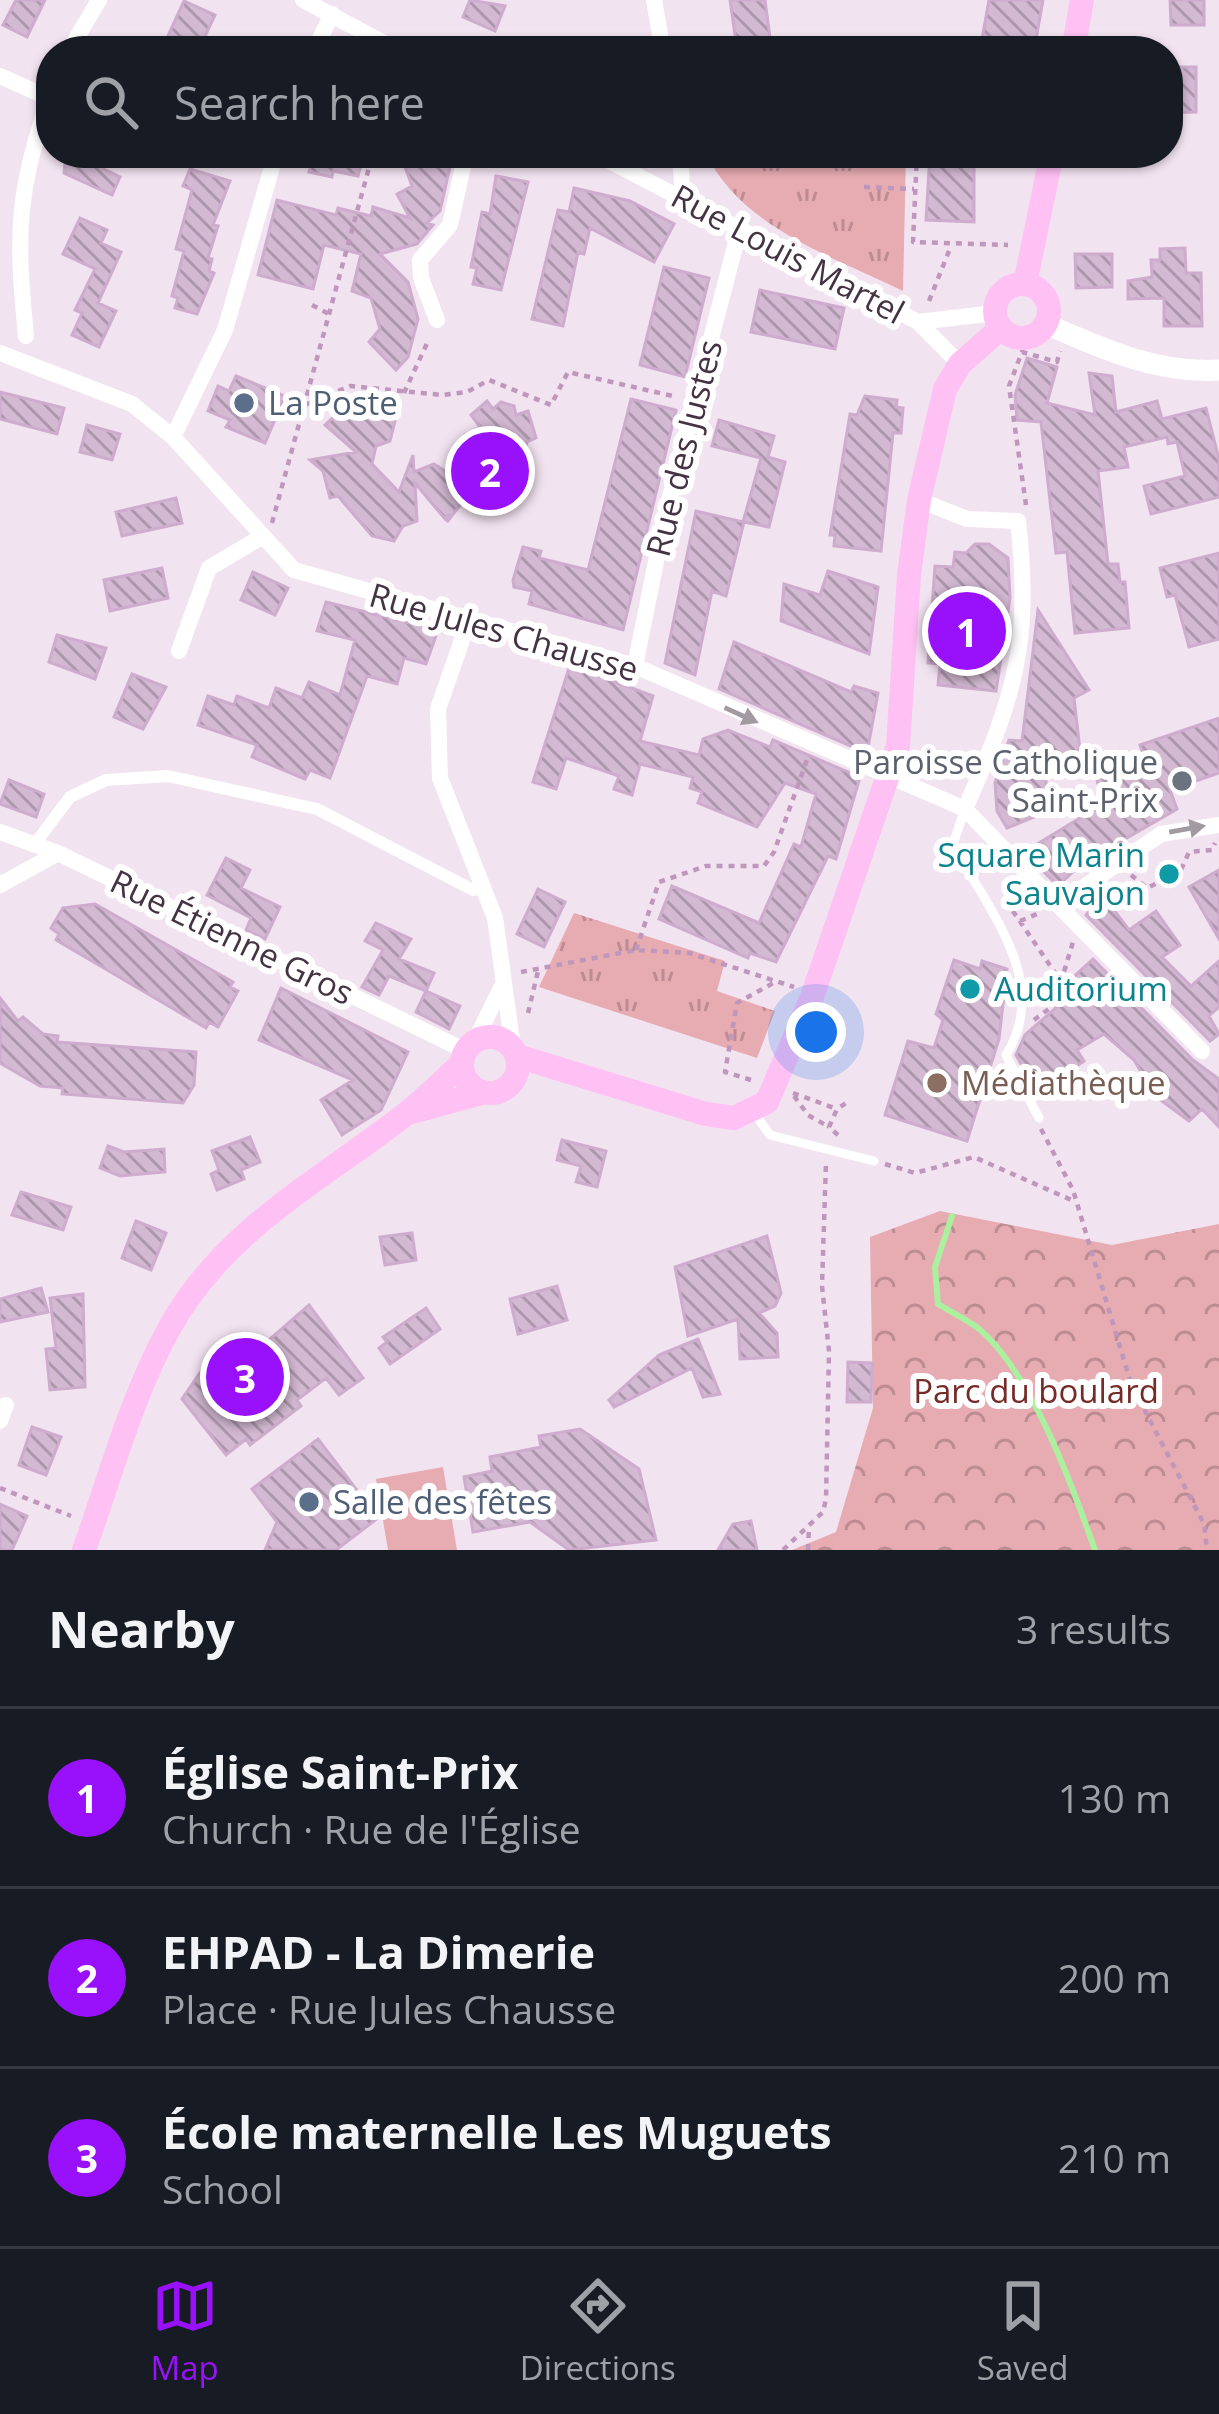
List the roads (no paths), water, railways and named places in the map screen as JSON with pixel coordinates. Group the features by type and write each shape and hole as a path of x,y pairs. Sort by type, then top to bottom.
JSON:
{"main road":[{"path":"1076,36 1082,0"},
{"path":"1025,284 1049,168"},
{"path":"83,1550 138,1394 171,1324 226,1252 275,1205 404,1115 468,1052 493,1036 515,1052 566,1071 706,1114 734,1118 754,1113 784,1090 888,776 904,696 909,575 919,500 945,389 998,320 1003,291 1025,284"},
{"path":"998,320 1024,338 1056,328 1046,298 1025,284"},
{"path":"468,1052 467,1082 482,1093"},
{"path":"512,1084 519,1071 515,1052"},
{"path":"404,1115 566,1071"}],"street":[{"path":"78,36 99,0"},
{"path":"303,0 372,36"},
{"path":"654,0 660,36"},
{"path":"321,36 332,14"},
{"path":"0,76 36,90"},
{"path":"26,336 16,236 26,169 36,139"},
{"path":"173,436 225,330 272,168"},
{"path":"437,320 421,278 420,260 450,224 463,168"},
{"name":"Rue Louis Martel","path":"622,168 918,322 960,364"},
{"path":"681,168 683,200"},
{"name":"Rue des Justes","path":"635,666 667,512 739,231"},
{"name":"Rue Louis Martel","path":"918,322 998,320"},
{"path":"1056,328 1113,354 1193,372 1219,370"},
{"name":"Rue Jules Chausse","path":"0,353 132,404 173,436 260,538 294,570 635,666 965,809"},
{"path":"919,500 967,519 1018,520 1026,597 1008,710 965,809 1202,1051"},
{"path":"179,651 209,568 260,538"},
{"path":"469,620 438,709 440,778 502,944 515,1052"},
{"path":"34,845 70,797 106,780 168,776 317,809 473,890 484,886"},
{"path":"1058,905 1162,834 1219,829"},
{"name":"Rue Étienne Gros","path":"0,832 58,853 468,1052"},
{"path":"0,885 58,853"},
{"path":"468,1052 504,978"}],"lane":[{"path":"965,809 953,844 1024,978 1024,1027 1006,1055 1039,1118"},
{"path":"754,1113 770,1135 823,1150 861,1154 874,1161"}],"waterway":[{"path":"952,1216 935,1267 938,1304 978,1328 1016,1373 1048,1432 1095,1550"}],"place":[{"name":"La Poste","path":"244,403"},
{"name":"EHPAD - La Dimerie","path":"490,471"},
{"name":"Église Saint-Prix","path":"967,631"},
{"name":"Paroisse Catholique Saint-Prix","path":"1182,781"},
{"name":"Square Marin Sauvajon","path":"1169,874"},
{"name":"Auditorium","path":"970,989"},
{"name":"Médiathèque","path":"937,1083"},
{"name":"École maternelle Les Muguets","path":"245,1377"},
{"name":"Salle des fêtes","path":"309,1502"}],"park label":[{"name":"Parc du boulard","path":"1036,1391"}]}
